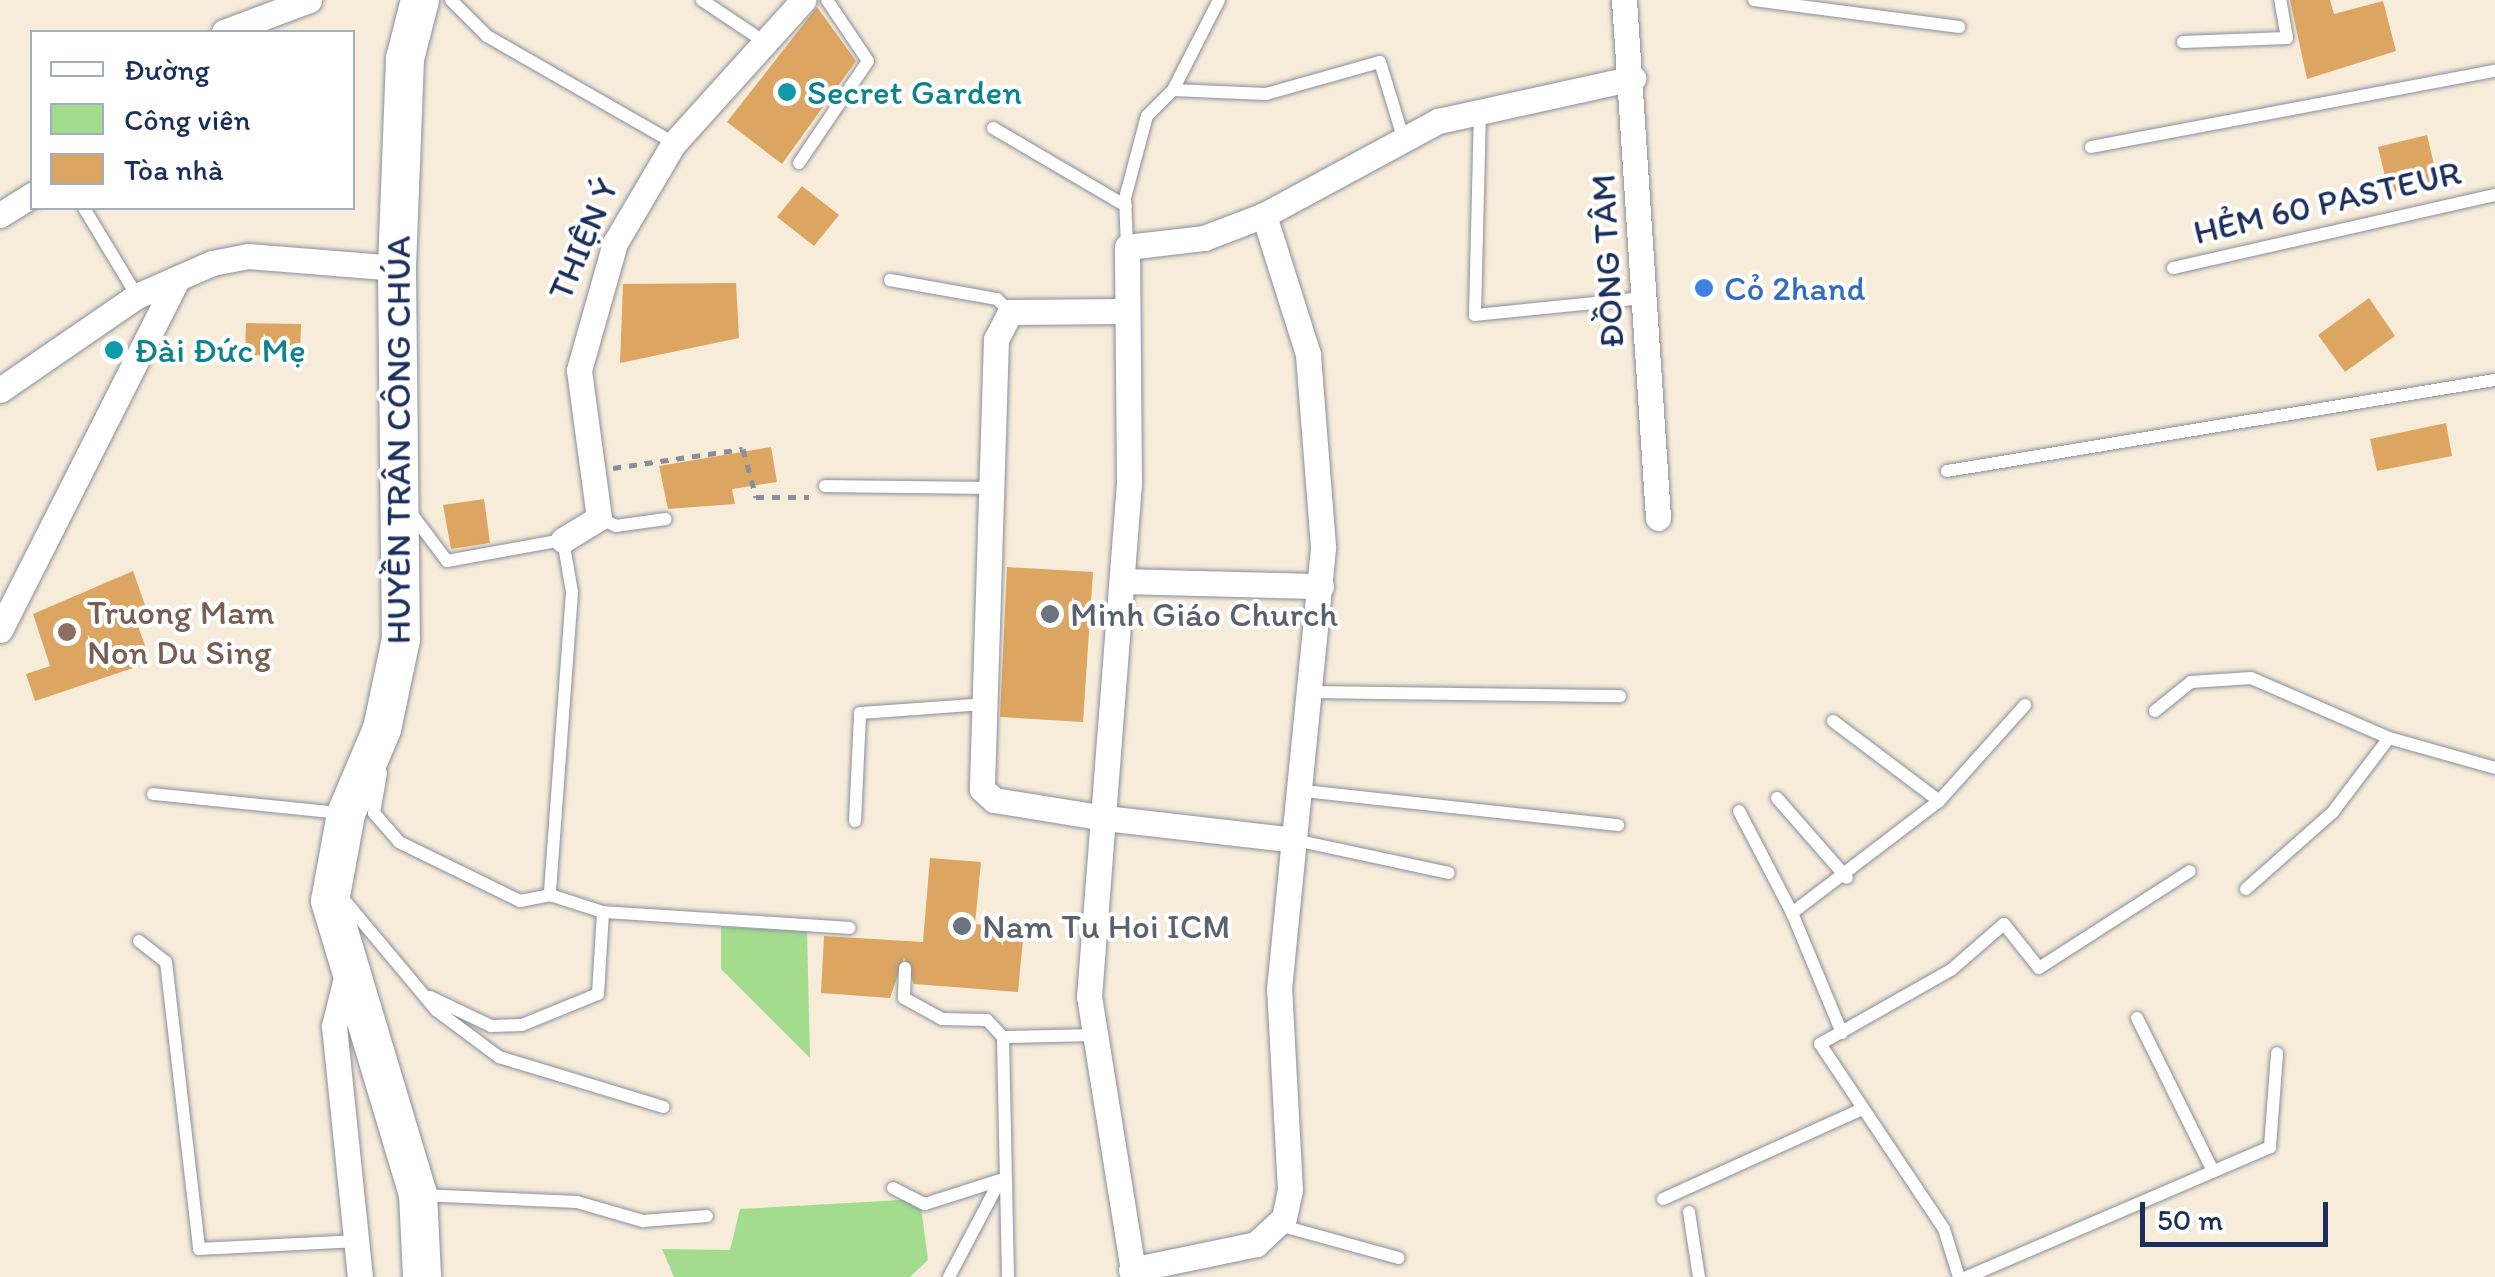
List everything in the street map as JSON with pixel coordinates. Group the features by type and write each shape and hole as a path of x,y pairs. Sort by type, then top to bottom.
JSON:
{"street":[{"path":"229,30 310,0"},
{"name":"HUYỀN TRÂN CÔNG CHÚA","path":"420,0 405,59 397,268 400,640 382,729 346,814 332,886 347,974 418,1194 422,1277"},
{"name":"THIỆN Ý","path":"599,518 579,370 584,329 642,184 803,0"},
{"name":"ĐỒNG TÂM","path":"1624,0 1633,78 1642,298 1658,518"},
{"path":"1264,215 1319,420 1321,586 1315,692 1279,989 1290,1190 1278,1226 1256,1244 1132,1273 1090,1035 1124,581 1126,246 1204,238 1264,215 1402,134 1480,110 1633,78"},
{"path":"0,215 30,197"},
{"path":"0,390 137,296 248,256 397,268"},
{"path":"0,630 176,281"},
{"path":"1124,311 1010,312 996,339 986,488 982,789 994,800 1105,818 1295,840"},
{"path":"563,540 599,518"},
{"path":"1124,581 1321,586"},
{"path":"347,974 335,1045 360,1277"}],"lane":[{"path":"451,0 487,36 674,143"},
{"path":"702,0 764,41"},
{"path":"799,163 868,60 827,0"},
{"path":"1126,246 1126,206 1148,116 1173,90 1219,0"},
{"path":"1754,0 1959,27"},
{"path":"2183,42 2287,38 2280,0"},
{"path":"1173,90 1266,94 1380,62 1402,134"},
{"path":"2091,147 2495,72"},
{"path":"1480,110 1476,315 1642,298"},
{"path":"993,128 1126,206"},
{"name":"HẺM 60 PASTEUR","path":"2173,268 2495,195"},
{"path":"85,210 137,296"},
{"path":"890,280 997,299 1010,312"},
{"path":"1946,471 2495,380"},
{"path":"825,486 986,488"},
{"path":"400,494 432,553 447,561 563,540 572,592 550,895"},
{"path":"599,518 616,526 666,519"},
{"path":"2155,711 2191,682 2235,675 2390,738 2495,768"},
{"path":"1315,692 1620,696"},
{"path":"855,821 860,713 985,704"},
{"path":"1792,913 1847,878 1939,801 2025,705"},
{"path":"1833,721 1939,801"},
{"path":"382,729 374,813 399,842 520,901 550,895 604,912 849,928"},
{"path":"2246,889 2332,813 2390,738"},
{"path":"1304,791 1618,826"},
{"path":"153,794 346,814"},
{"path":"1777,798 1847,878"},
{"path":"1739,811 1792,913 1842,1034"},
{"path":"1295,840 1449,873"},
{"path":"2190,871 2039,968 2004,924 1951,970 1820,1044 1944,1229 1963,1277 2270,1147 2277,1053"},
{"path":"332,886 420,990 498,1057 664,1106"},
{"path":"420,990 491,1026 565,1010 604,986 604,912"},
{"path":"140,941 166,962 199,1249 358,1241"},
{"path":"905,968 904,998 942,1019 986,1020 1003,1037 1000,1180 1008,1277"},
{"path":"2138,1018 2212,1171"},
{"path":"1003,1037 1090,1035"},
{"path":"1663,1199 1862,1109"},
{"path":"893,1188 925,1204 1000,1180"},
{"path":"949,1277 1000,1180"},
{"path":"418,1194 577,1202 643,1221 707,1216"},
{"path":"1690,1212 1699,1277"},
{"path":"1278,1226 1399,1258"}],"path":[{"path":"595,471 743,449 756,497 814,496"}],"green space":[{"path":"721,927 807,931 810,1058 721,969"},
{"path":"920,1199 928,1260 910,1277 674,1277 662,1249 730,1250 740,1209"}],"building":[{"path":"2290,0 2330,0 2334,14 2383,1 2396,51 2307,79"},
{"path":"817,7 856,61 782,164 727,122"},
{"path":"2427,135 2438,181 2389,193 2378,147"},
{"path":"802,186 839,215 814,246 777,217"},
{"path":"736,283 739,338 620,363 623,284"},
{"path":"2369,298 2395,336 2345,372 2318,335"},
{"path":"246,323 301,324 300,356 245,355"},
{"path":"2446,423 2452,456 2377,471 2370,439"},
{"path":"771,447 777,482 732,489 735,504 668,509 659,466"},
{"path":"484,499 490,543 451,549 443,505"},
{"path":"1007,567 1093,572 1083,722 1000,717"},
{"path":"133,571 151,622 138,626 151,662 35,701 26,674 50,666 33,614"},
{"name":"Nam Tu Hoi ICM","path":"930,858 981,862 975,924 1024,928 1018,992 914,984 904,958 890,998 821,993 824,936 923,942"}],"place":[{"name":"Secret Garden","path":"787,92"},
{"name":"Cỏ 2hand","path":"1704,288"},
{"name":"Đài Đức Mẹ","path":"114,350"},
{"name":"Minh Giáo Church","path":"1050,614"},
{"name":"Truong Mam Non Du Sing","path":"67,632"},
{"name":"Nam Tu Hoi ICM","path":"962,926"}]}
